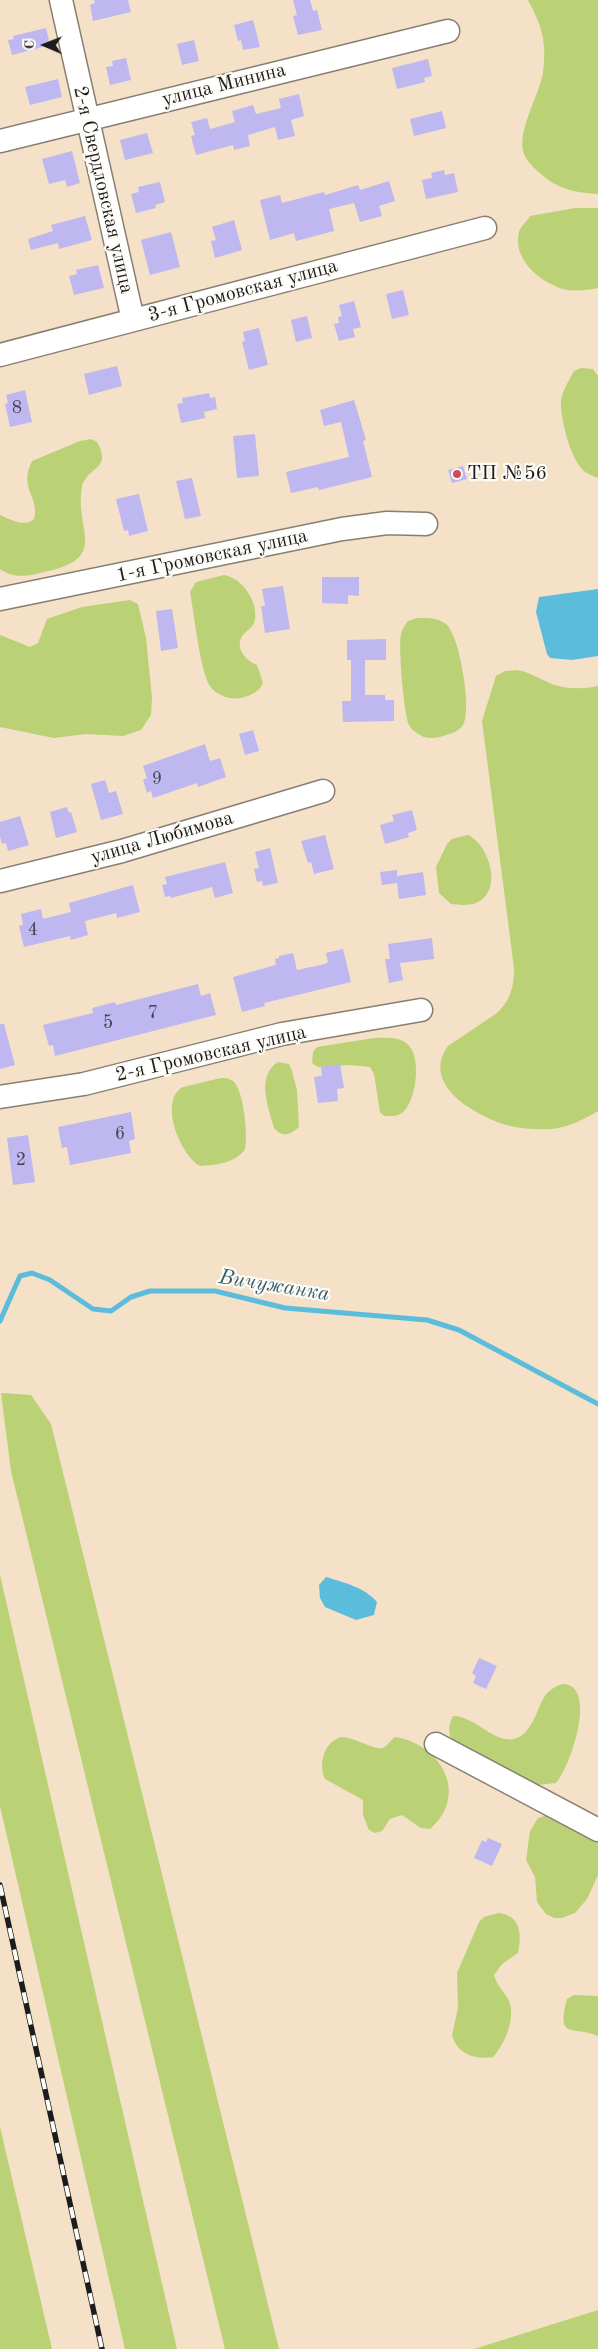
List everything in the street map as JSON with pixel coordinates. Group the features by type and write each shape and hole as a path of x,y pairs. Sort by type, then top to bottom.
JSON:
{"street":[{"name":"2-я Свердловская улица","path":"60,0 133,320"},
{"name":"улица Минина","path":"0,141 448,31"},
{"name":"3-я Громовская улица","path":"0,355 485,228"},
{"name":"1-я Громовская улица","path":"0,600 342,529 386,523 426,524"},
{"name":"улица Любимова","path":"0,881 122,852 323,791"},
{"name":"2-я Громовская улица","path":"0,1097 84,1084 282,1034 421,1010"},
{"path":"436,1744 598,1830"}],"green space":[{"path":"528,0 598,0 598,194 582,193 554,184 534,168 524,154 522,145 525,125 541,82 544,62 544,43 540,27"},
{"path":"575,208 598,208 598,288 572,290 554,286 529,268 520,251 518,242 519,232 530,216"},
{"path":"581,368 593,369 598,376 598,478 586,472 574,457 562,417 561,400 566,385 574,371"},
{"path":"91,439 97,442 102,458 101,463 85,480 82,487 81,503 85,541 83,551 77,559 65,566 38,573 16,575 0,569 0,515 21,523 30,522 34,519 34,504 27,479 32,461 80,441"},
{"path":"224,575 243,585 251,598 255,612 253,624 243,635 240,648 248,660 257,665 263,683 254,693 241,698 232,698 216,692 206,679 200,655 190,592 196,582"},
{"path":"130,600 138,604 146,638 152,697 151,715 141,730 123,736 86,734 54,738 0,727 0,635 30,647 38,643 47,619 82,607"},
{"path":"417,618 436,619 446,624 456,642 463,672 466,702 464,723 457,731 436,738 423,737 412,729 409,725 405,708 400,641 403,629 408,621"},
{"path":"516,670 563,687 583,688 598,686 598,1111 576,1123 552,1129 529,1129 506,1125 480,1114 455,1096 446,1085 441,1073 441,1060 448,1046 497,1013 509,998 512,987 514,968 482,721 496,676 505,671"},
{"path":"468,835 482,848 487,857 490,867 490,887 486,896 478,902 468,905 451,904 439,893 436,867 447,844 452,839"},
{"path":"374,1038 398,1039 407,1043 413,1053 416,1071 414,1091 407,1108 398,1115 384,1116 380,1112 374,1074 370,1067 350,1065 318,1067 312,1063 313,1052 317,1047"},
{"path":"278,1062 289,1064 297,1090 299,1127 286,1134 280,1133 274,1128 267,1101 265,1083 271,1068"},
{"path":"221,1078 233,1081 240,1094 245,1124 245,1149 231,1160 219,1164 200,1166 185,1151 179,1140 172,1115 172,1103 176,1094 183,1087"},
{"path":"1,1393 31,1395 51,1424 279,2349 225,2349 11,1471"},
{"path":"0,1575 177,2349 125,2349 0,1806"},
{"path":"563,1684 573,1688 579,1697 580,1711 574,1744 562,1774 556,1783 536,1785 453,1743 449,1730 453,1716 463,1718 504,1739 514,1739 524,1734 547,1694"},
{"path":"341,1737 383,1748 395,1737 411,1742 426,1750 437,1760 445,1773 449,1787 448,1801 442,1816 430,1829 421,1828 402,1815 390,1819 382,1831 375,1833 369,1830 363,1815 363,1800 325,1779 323,1773 324,1754 330,1744"},
{"path":"561,1816 598,1833 598,1875 587,1899 575,1913 562,1918 554,1918 546,1914 537,1902 535,1877 526,1860 530,1831 538,1818"},
{"path":"498,1913 506,1915 515,1922 520,1939 518,1953 502,1964 494,1975 498,1985 508,1999 511,2013 508,2030 502,2045 493,2057 480,2058 462,2051 454,2042 452,2035 458,2008 457,1973 479,1922 484,1917"},
{"path":"574,1995 598,1996 598,2036 574,2031 565,2026 564,2012 567,1999"},
{"path":"0,2127 52,2349 0,2349"},
{"path":"598,2310 598,2349 474,2349"}],"water":[{"path":"598,589 598,656 572,660 550,658 547,654 536,612 539,597"},
{"path":"326,1577 354,1586 372,1597 377,1602 374,1615 356,1620 325,1607 320,1598 319,1585"}],"building":[{"path":"94,0 128,0 131,12 93,21 90,5 95,3"},
{"path":"293,0 310,0 313,11 317,10 322,30 298,35 293,16 297,15"},
{"path":"253,20 260,47 243,50 241,40 238,41 234,25"},
{"path":"46,28 50,45 12,55 8,40 14,39 13,36"},
{"path":"194,40 199,61 182,65 177,44"},
{"path":"126,58 131,80 110,85 106,67 113,66 112,61"},
{"path":"428,59 432,76 424,78 425,82 397,89 392,68"},
{"path":"58,79 62,97 30,105 25,87"},
{"path":"299,94 304,116 291,120 295,136 278,140 275,127 248,135 250,146 234,150 233,145 196,155 191,136 195,135 191,122 207,118 210,129 235,122 232,111 253,105 256,114 281,108 279,99"},
{"path":"442,111 446,128 414,136 410,119"},
{"path":"147,133 153,153 125,160 120,140"},
{"path":"72,151 80,183 67,187 65,180 49,184 42,159"},
{"path":"444,170 445,175 454,173 458,192 426,199 422,180 432,178 431,173"},
{"path":"389,181 395,201 379,206 382,216 360,222 354,203 329,209 334,231 296,241 294,233 270,240 260,200 280,195 282,203 324,192 325,195 358,185 360,190"},
{"path":"160,182 165,202 155,205 156,208 136,213 131,194 139,192 138,187"},
{"path":"85,216 92,240 59,249 58,243 31,250 28,239 53,231 51,225"},
{"path":"234,220 242,250 215,258 211,241 216,240 212,227"},
{"path":"171,232 180,267 150,275 141,240"},
{"path":"98,265 104,288 74,295 69,276 77,274 76,270"},
{"path":"403,290 409,315 392,319 386,294"},
{"path":"354,301 361,327 353,329 355,337 339,341 334,324 339,323 338,317 342,316 339,305"},
{"path":"307,316 312,338 296,342 291,320"},
{"path":"259,328 268,365 249,370 242,342 245,341 243,332"},
{"path":"117,366 122,386 89,395 84,374"},
{"path":"25,390 32,422 10,427 5,404 8,403 6,395"},
{"path":"209,393 210,398 215,397 217,409 204,412 205,418 181,423 177,404 183,403 182,398"},
{"path":"354,400 366,440 363,441 372,477 319,490 318,487 291,493 286,472 349,457 341,422 324,426 320,410"},
{"path":"255,434 259,476 237,478 233,436"},
{"name":"ТП №56","path":"463,466 467,479 452,483 448,470"},
{"path":"192,478 201,516 185,519 176,481"},
{"path":"139,494 148,531 129,536 128,530 124,531 116,499"},
{"path":"322,577 359,577 359,596 348,595 348,604 322,603"},
{"path":"283,586 290,629 265,633 261,606 265,606 262,589"},
{"path":"172,609 178,648 161,651 156,611"},
{"path":"386,639 386,660 365,660 365,695 385,695 385,700 394,700 394,721 343,722 342,701 351,701 351,660 347,660 347,640"},
{"path":"253,730 259,751 245,755 239,734"},
{"path":"205,744 210,761 220,758 226,777 198,787 197,783 153,798 151,791 147,793 143,780 147,778 143,766"},
{"path":"105,780 109,793 116,791 123,814 101,820 91,784"},
{"path":"67,807 69,813 71,812 77,832 56,838 50,812"},
{"path":"412,810 417,830 408,833 409,837 385,844 380,825 394,821 392,815"},
{"path":"20,816 29,845 8,851 6,843 2,844 0,822"},
{"path":"325,835 334,869 314,874 311,862 308,863 301,841"},
{"path":"270,848 278,883 263,886 262,881 257,882 254,869 259,868 255,852"},
{"path":"225,862 233,893 215,898 212,887 171,898 170,896 165,897 162,885 167,884 165,877"},
{"path":"397,870 397,876 423,872 426,895 399,899 397,883 382,885 380,872"},
{"path":"133,885 140,912 117,918 116,913 85,921 88,935 71,940 70,936 24,947 19,926 23,925 21,914 41,909 43,919 71,912 69,903"},
{"path":"432,938 434,959 400,963 403,980 389,983 385,959 390,959 388,944"},
{"path":"343,949 351,982 264,1003 265,1006 242,1012 233,977 276,965 275,959 279,958 279,956 293,953 297,970 325,964 328,962 326,953"},
{"path":"198,984 201,996 210,993 216,1015 55,1056 53,1045 49,1046 43,1025 93,1013 92,1008 115,1002 116,1005"},
{"path":"0,1024 4,1024 15,1065 0,1069"},
{"path":"340,1064 344,1088 337,1089 338,1101 318,1103 314,1077 322,1076 321,1067"},
{"path":"131,1112 135,1139 129,1141 131,1153 70,1165 67,1147 62,1148 58,1127"},
{"path":"28,1135 35,1182 13,1185 7,1138"},
{"path":"479,1658 497,1666 486,1689 473,1683 476,1676 472,1673"},
{"path":"488,1838 502,1844 492,1866 474,1858 482,1840 486,1842"}],"waterway":[{"name":"Вичужанка","path":"0,1321 20,1276 32,1273 50,1280 93,1309 111,1311 131,1297 150,1291 215,1291 285,1308 427,1320 459,1330 598,1404"}],"railway":[{"path":"0,1885 102,2349"}],"place":[{"name":"ТП №56","path":"457,474"}]}
